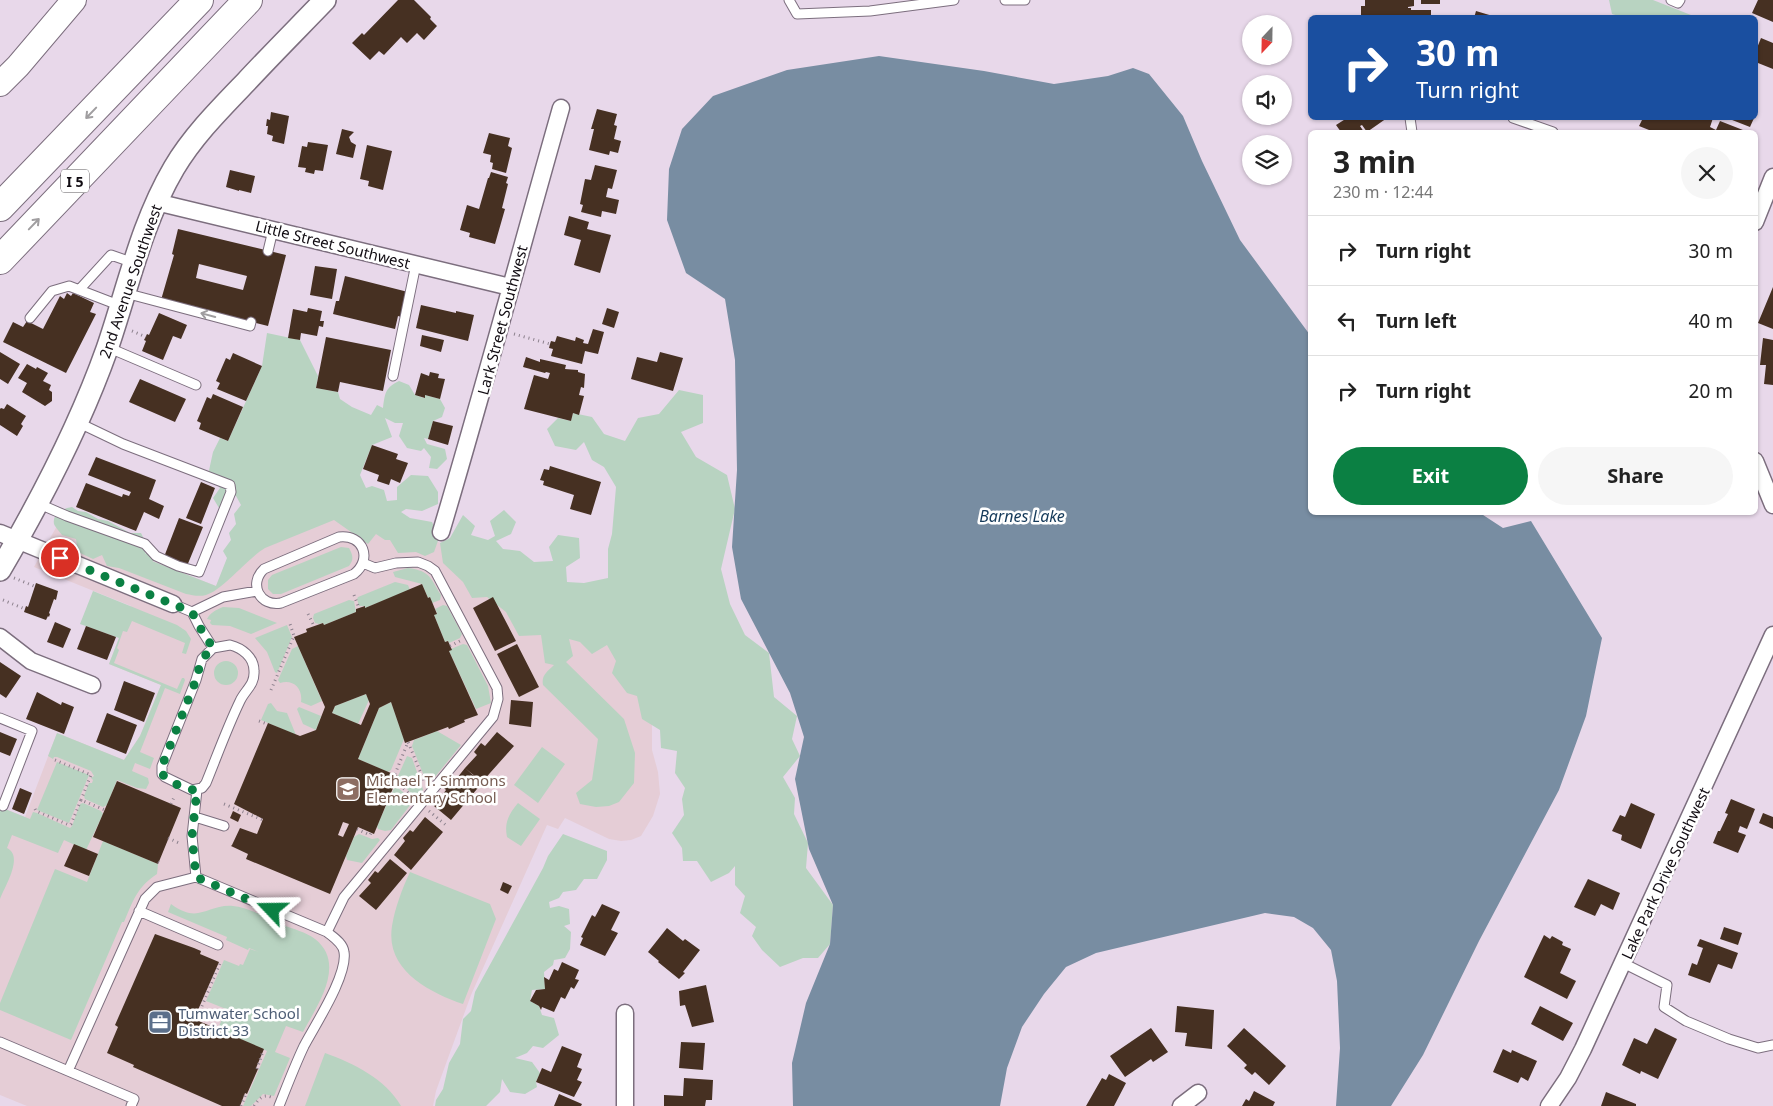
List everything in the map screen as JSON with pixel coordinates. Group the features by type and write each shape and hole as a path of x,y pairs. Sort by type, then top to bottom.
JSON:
{"highway":[{"path":"124,78 156,31 182,0"},
{"name":"I 5","path":"0,207 199,0"},
{"name":"I 5","path":"0,260 248,0"},
{"path":"151,102 198,65 267,0"}],"main road":[{"path":"0,84 18,66 74,0"}],"street":[{"name":"2nd Avenue Southwest","path":"6,573 8,536 37,503 76,422 107,347 156,202 183,154 209,121 325,0"},
{"name":"Lark Street Southwest","path":"441,532 561,108"},
{"path":"1758,215 1773,179"},
{"name":"Little Street Southwest","path":"156,202 510,287"},
{"path":"1758,468 1773,505"},
{"path":"8,536 173,604"},
{"name":"Lake Park Drive Southwest","path":"1549,1106 1568,1078 1583,1049 1773,635"},
{"path":"0,637 31,661 92,685"},
{"path":"625,1013 625,1106"},
{"path":"1181,1106 1198,1093"}],"lane":[{"path":"789,0 796,14 870,11 954,0"},
{"path":"1005,0 1024,0"},
{"path":"1671,0 1678,3 1680,0"},
{"path":"1519,120 1547,130"},
{"path":"268,251 273,230"},
{"path":"79,290 111,255 134,264"},
{"path":"393,376 416,264"},
{"path":"30,318 52,291 69,286 79,290 250,326 251,322"},
{"path":"107,347 196,385"},
{"path":"37,503 67,516 145,544 156,556 178,566 199,572 231,492 230,485 123,444 76,422"},
{"path":"339,538 351,538 359,543 364,552 363,563 354,574 281,603 276,604 266,601 257,591 257,577 264,569 339,538"},
{"path":"327,932 344,897 493,717 498,699 497,688 435,571 418,562 396,563 375,568 363,563"},
{"path":"192,612 223,597 257,591"},
{"path":"173,604 192,612 213,648"},
{"path":"224,645 240,648 248,655 252,663 253,682 241,699 206,783 197,790 192,790 168,780 162,774 162,766 196,680 199,666 208,652 213,648 224,645"},
{"path":"0,718 32,731 3,806"},
{"path":"196,877 192,836 197,790"},
{"path":"195,817 224,826"},
{"path":"68,1070 145,899 157,887 196,877 327,932 338,941 344,951 344,962 334,989 304,1047 279,1106"},
{"path":"139,911 218,944"},
{"path":"1623,963 1666,985 1664,1007 1686,1021 1729,1039 1758,1048 1773,1045"},
{"path":"0,1042 134,1099 131,1106"}],"path":[{"path":"499,329 550,344"},
{"path":"132,331 146,337"},
{"path":"6,573 34,586"},
{"path":"354,595 359,608"},
{"path":"3,600 25,609"},
{"path":"308,614 314,626"},
{"path":"271,690 294,636 289,621"},
{"path":"259,721 267,724"},
{"path":"395,774 408,742 426,786"},
{"path":"35,809 69,825 81,800 91,775 55,760"},
{"path":"396,782 415,799"},
{"path":"171,804 175,794"},
{"path":"81,800 105,810"},
{"path":"224,804 263,820"},
{"path":"427,809 447,826"},
{"path":"357,830 370,835 371,833"},
{"path":"168,838 179,843"},
{"path":"196,1020 221,961"},
{"path":"257,1069 263,1051"},
{"path":"241,1106 246,1094"},
{"path":"254,1106 264,1096 272,1097"}],"shaded area":[{"name":"Michael T. Simmons Elementary School","path":"263,472 619,614 652,689 652,750 658,772 660,794 653,816 641,836 621,841 609,839 565,818 558,829 547,825 471,995 436,1091 433,1106 27,1106 0,1095 0,807 25,817 57,733 124,760 140,736 161,685 109,664 131,606 34,567 58,524 216,586"}],"green space":[{"path":"1609,0 1653,0 1691,15 1615,15 1612,14"},
{"path":"267,333 300,340 318,376 316,388 338,392 340,399 352,407 371,415 377,405 383,408 386,392 399,381 409,385 415,395 424,398 425,395 440,399 445,408 442,417 433,421 428,439 424,438 427,444 445,449 447,459 437,469 429,468 431,457 424,448 421,451 407,448 399,436 403,423 395,423 385,418 392,437 372,445 360,475 366,488 372,486 384,490 387,501 397,500 397,487 411,475 428,476 438,492 438,504 422,511 406,509 401,512 410,518 432,522 439,538 434,552 425,556 416,552 398,553 390,540 385,540 376,534 368,544 334,520 265,548 220,587 206,595 196,596 186,594 119,568 107,566 102,555 93,559 78,552 76,539 62,535 54,524 57,514 62,510 72,507 98,519 108,521 130,533 141,533 147,545 145,554 158,551 165,560 152,561 216,586 227,558 223,551 231,540 229,533 236,524 234,514 241,505 236,496 227,496 227,503 219,508 213,498 220,488 208,475 213,452 220,438 228,441 262,366"},
{"path":"679,390 703,395 703,423 681,432 696,457 727,475 735,509 721,569 730,604 745,635 769,653 774,697 797,716 792,739 800,756 783,777 795,798 794,814 808,843 806,868 833,905 830,944 818,958 803,958 780,967 762,950 752,936 756,927 740,913 745,896 735,885 735,866 729,873 711,882 697,861 683,861 682,848 672,833 684,815 682,799 685,788 675,773 677,751 661,748 660,730 642,719 637,696 627,693 612,673 616,661 607,645 592,654 580,642 569,639 573,656 566,662 624,719 635,753 634,783 619,802 609,806 596,807 580,804 576,793 592,780 598,739 543,685 544,676 554,665 545,663 541,635 519,636 506,612 487,597 472,598 463,582 443,563 440,543 450,538 463,515 475,526 471,535 488,540 495,536 490,521 504,510 516,522 511,534 496,541 503,549 520,551 534,562 553,561 549,547 558,535 579,538 580,558 566,567 567,582 584,583 608,578 608,549 612,534 616,487 604,467 592,460 584,442 576,450 555,446 547,429 558,418 571,421 573,413 592,417 604,434 625,441 638,418 659,414"},
{"path":"341,547 349,548 352,560 349,566 281,594 273,594 268,589 268,580 272,575"},
{"path":"408,568 416,569 429,576 441,595 440,600 432,603 422,584 395,577 393,572"},
{"path":"395,582 408,585 410,590 365,608 364,606 359,606 358,597"},
{"path":"93,591 177,625 186,631 191,639 186,654 182,653 185,643 132,621 127,632 123,631 114,663 177,689 182,678 185,680 180,694 165,688 140,752 154,758 150,769 135,763 132,771 148,778 149,783 146,789 137,788 117,780 107,805 103,807 85,799 84,796 89,783 92,783 93,780 91,778 94,776 91,771 57,757 53,759 48,756 57,733 124,760 140,736 161,685 109,664 119,638 80,624"},
{"path":"349,600 354,601 356,612 324,625 323,623 315,623 314,614"},
{"path":"443,605 447,606 462,634 460,638 449,643 448,641 445,642 434,615 437,613 435,609"},
{"path":"223,607 239,608 277,623 251,634 230,626 212,625 210,623 211,620 207,619 216,610"},
{"path":"287,625 292,637 277,673 267,652 255,638"},
{"path":"463,644 467,645 488,686 491,703 476,709 449,651"},
{"path":"298,646 322,701 311,706 301,702 299,689 296,686 289,682 280,683 278,680 292,649"},
{"path":"226,661 234,665 238,673 234,681 226,685 218,681 214,673 218,665"},
{"path":"366,694 369,700 358,724 332,713 335,706"},
{"path":"391,702 404,739 391,770 388,772 358,759 379,708"},
{"path":"271,703 277,711 287,713 296,735 261,720 268,704"},
{"path":"299,707 321,716 316,730 303,724 297,709"},
{"path":"437,731 461,745 430,783 426,781 412,746 414,740"},
{"path":"542,747 565,764 538,803 514,785"},
{"path":"407,756 412,758 422,786 423,790 418,795 413,795 399,781 398,776"},
{"path":"57,762 89,775 69,823 37,810"},
{"path":"397,787 410,798 411,804 391,830 378,829 377,826 394,788"},
{"path":"83,803 101,811 103,814 86,850 64,840 58,853 12,835 7,848 12,852 14,864 0,899 0,807 30,819 33,812 37,813 70,828 80,804"},
{"path":"518,803 540,819 521,846 507,837 506,832 508,818"},
{"path":"359,834 380,840 362,863 347,860 346,856 354,837"},
{"path":"563,834 607,851 607,860 597,879 584,879 576,890 563,892 559,898 549,902 550,908 559,906 569,909 570,924 564,926 571,932 570,949 565,958 554,960 553,965 544,972 545,989 532,990 530,1001 539,1006 542,1015 554,1018 559,1035 543,1048 533,1046 527,1053 515,1058 532,1062 540,1073 536,1082 537,1087 525,1094 510,1092 502,1079 500,1092 486,1106 435,1106 436,1100 443,1089 449,1063 460,1044 463,1019 471,1011 475,992 548,856"},
{"path":"103,841 158,864 157,874 140,889 124,922 122,922 71,1040 0,1010 0,1003 55,869 87,882"},
{"path":"410,872 490,904 496,919 463,1004 424,986 402,967 395,955 392,941 392,926 399,899"},
{"path":"171,904 189,913 203,912 224,906 245,909 308,934 324,949 329,960 329,973 326,985 303,1032 286,1026 275,1052 290,1058 274,1096 263,1094 251,1106 243,1106 267,1051 218,1029 226,1009 206,1001 224,960 239,966 240,964 243,965 250,949 259,952 249,948 248,950 226,940 227,937 168,912"},
{"path":"325,1053 368,1073 395,1096 401,1106 305,1106"}],"water":[{"name":"Barnes Lake","path":"879,56 984,71 1054,84 1108,76 1133,68 1149,74 1183,116 1202,161 1240,240 1308,332 1308,515 1483,515 1503,528 1531,521 1602,638 1586,716 1559,790 1479,941 1423,1055 1391,1106 1336,1106 1340,1048 1337,981 1331,950 1313,928 1294,917 1265,913 1096,953 1066,967 1044,994 1022,1027 1007,1068 1000,1106 793,1106 792,1063 806,1003 830,944 833,905 809,849 795,779 804,737 790,693 741,599 732,547 737,470 735,360 725,299 686,273 667,220 669,169 682,129 713,96 787,70"}],"building":[{"path":"398,0 414,0 437,26 424,40 417,33 407,43 401,37 384,55 379,51 370,60 352,43 362,33 364,35"},
{"path":"1365,0 1414,0 1414,6 1408,8 1411,8 1411,10 1431,10 1431,15 1361,15 1361,6 1365,6"},
{"path":"1421,0 1440,0 1440,4 1421,4"},
{"path":"1758,0 1773,0 1773,22 1752,13"},
{"path":"1476,11 1489,15 1475,15"},
{"path":"1761,38 1773,43 1773,69 1758,63 1758,46"},
{"path":"597,109 617,114 614,125 617,126 614,139 621,141 618,153 610,151 609,155 589,150 594,129 591,129"},
{"path":"271,112 289,116 284,144 272,141 273,136 267,134 267,119 270,120"},
{"path":"1344,120 1384,120 1370,130 1366,130 1362,125 1360,126 1363,130 1340,130 1336,125"},
{"path":"1642,120 1712,120 1710,127 1716,130 1649,130 1639,126"},
{"path":"1732,120 1753,120 1750,127"},
{"path":"1720,121 1743,130 1716,130"},
{"path":"342,129 354,132 349,137 351,142 356,145 353,158 336,154"},
{"path":"489,133 510,138 508,146 512,148 506,173 492,169 491,155 483,153"},
{"path":"308,142 328,145 323,171 315,170 314,174 305,172 306,168 298,167 302,146 307,147"},
{"path":"367,145 392,151 383,190 368,186 369,181 360,179"},
{"path":"595,165 617,170 612,189 608,188 606,197 619,200 616,214 602,211 601,217 581,212 583,205 580,204 585,179 591,180"},
{"path":"230,170 255,176 251,193 226,187"},
{"path":"491,172 508,177 502,208 505,209 495,244 469,237 470,233 460,230 467,205 479,209"},
{"path":"569,216 589,222 587,229 611,235 600,273 574,265 581,240 564,235"},
{"path":"178,229 286,255 268,326 161,300 174,255 172,254","holes":["199,264 247,276 243,290 196,278"]},
{"path":"315,266 337,269 332,299 310,295"},
{"path":"345,276 408,292 401,317 398,316 395,329 333,314 336,301 339,301"},
{"path":"1773,287 1773,329 1758,323"},
{"path":"67,293 71,296 73,293 94,303 90,312 96,314 66,373 3,342 13,322 23,327 27,321 43,329 60,296 64,299"},
{"path":"421,305 474,315 468,341 416,328"},
{"path":"308,308 322,311 320,321 324,321 323,327 319,326 317,336 301,333 300,340 288,338 293,309 307,312"},
{"path":"607,308 619,312 614,328 602,324"},
{"path":"159,313 187,325 181,339 173,336 163,360 142,351 146,341 144,340 147,334 149,335"},
{"path":"593,329 604,332 598,354 585,351 582,364 551,356 553,349 549,348 550,344 551,341 555,342 557,336 575,341 576,337 584,340 583,343 588,344"},
{"path":"422,335 444,340 441,352 420,346"},
{"path":"326,337 391,350 383,391 340,382 338,392 316,388"},
{"path":"1763,338 1773,340 1773,385 1764,384 1766,365 1760,365"},
{"path":"0,352 20,364 8,384 0,379"},
{"path":"660,352 683,358 673,391 631,379 637,357 657,362"},
{"path":"233,353 262,366 246,401 217,389 220,383 216,381 226,358 230,360"},
{"path":"526,357 540,362 540,359 566,365 565,369 578,370 578,372 585,374 584,388 581,387 579,395 584,396 579,415 573,413 571,421 524,409 534,375 548,379 550,373 523,367"},
{"path":"27,364 48,373 43,381 51,385 49,390 52,392 52,401 45,406 22,392 27,383 18,378"},
{"path":"430,372 439,374 438,378 445,379 440,399 425,395 425,398 415,395 421,373 429,376"},
{"path":"140,379 186,399 175,422 129,402"},
{"path":"213,394 243,407 228,441 199,429 201,423 197,421 207,397 211,399"},
{"path":"7,404 26,416 17,436 0,425 0,409 4,409"},
{"path":"433,421 453,426 448,445 428,439"},
{"path":"372,445 398,454 396,459 408,463 400,483 391,479 389,485 377,481 379,475 363,469"},
{"path":"96,457 156,480 149,499 164,506 159,519 144,512 136,531 76,507 86,483 122,497 123,494 129,496 131,492 88,475"},
{"path":"550,466 601,482 591,515 570,509 574,495 543,485 544,481 540,480 544,469 549,470"},
{"path":"201,482 215,488 201,524 186,518"},
{"path":"179,518 203,527 187,566 164,557"},
{"path":"36,583 58,591 49,617 46,620 24,612 26,606 28,607"},
{"path":"422,584 428,598 430,597 437,614 434,615 445,642 448,641 452,650 449,651 478,715 464,720 465,722 449,729 448,727 405,743 391,702 379,708 358,759 398,776 374,834 358,827 330,894 246,859 248,854 231,846 240,828 257,834 263,819 234,804 268,723 300,736 316,730 325,707 294,637 307,632 306,629 323,623 324,625 356,612 356,609 365,606 365,608","holes":["366,694 370,704 361,725 332,713 335,706","343,822 349,824 343,837 338,835"]},
{"path":"493,597 516,641 495,651 473,608"},
{"path":"55,622 71,629 63,648 47,642"},
{"path":"86,626 116,637 107,660 77,649"},
{"path":"517,644 539,687 519,697 497,654"},
{"path":"0,662 21,676 6,698 0,694"},
{"path":"124,681 155,693 144,722 114,710"},
{"path":"37,692 61,705 62,702 74,707 64,734 26,719"},
{"path":"511,700 533,702 531,727 509,724"},
{"path":"107,713 137,725 126,754 96,742"},
{"path":"0,732 17,739 10,756 0,752"},
{"path":"497,732 514,746 482,782 465,768 477,755 474,752 481,743 485,746"},
{"path":"465,768 482,783 451,820 434,806 446,790 444,788 450,780 453,783"},
{"path":"117,781 181,808 158,864 93,837"},
{"path":"20,788 32,793 24,814 12,809"},
{"path":"1731,799 1755,809 1747,829 1740,826 1738,832 1746,835 1738,853 1713,843 1728,814 1725,813"},
{"path":"1631,803 1655,814 1641,849 1621,840 1622,835 1612,831 1620,815 1625,817"},
{"path":"233,811 241,815 238,822 230,818"},
{"path":"1763,813 1773,817 1773,829 1759,823"},
{"path":"425,817 443,832 411,870 394,855 405,841 403,838 410,830 413,832"},
{"path":"74,844 98,854 89,876 64,866"},
{"path":"390,859 407,873 376,910 359,896 371,883 368,880 375,871 378,873"},
{"path":"1588,879 1620,893 1613,910 1601,904 1595,916 1574,907"},
{"path":"503,882 512,886 508,894 500,890"},
{"path":"602,904 620,912 611,930 618,933 605,956 580,945 583,938 581,937 592,915 595,917"},
{"path":"1724,927 1742,933 1738,945 1720,939"},
{"path":"667,928 683,941 685,939 700,950 679,979 648,952"},
{"name":"Tumwater School District 33","path":"155,934 201,951 200,954 219,962 194,1019 264,1049 256,1068 258,1069 240,1106 222,1106 133,1067 134,1065 107,1053 118,1027 115,1025"},
{"path":"1544,935 1550,939 1552,936 1563,942 1562,945 1571,949 1560,973 1576,981 1567,999 1524,977"},
{"path":"1700,939 1738,953 1732,969 1718,964 1710,983 1688,975 1692,963 1697,965 1703,948 1697,946"},
{"path":"562,962 579,970 575,979 579,980 574,989 571,987 565,999 561,997 554,1012 542,1007 541,1010 539,1006 530,1001 536,990 545,989 544,977 549,980 554,969 558,971"},
{"path":"706,985 714,1022 692,1027 685,1005 680,1006 679,991"},
{"path":"1177,1006 1214,1010 1212,1049 1185,1046 1187,1033 1175,1032"},
{"path":"1540,1006 1573,1023 1563,1041 1531,1024"},
{"path":"1151,1028 1168,1052 1153,1062 1151,1059 1125,1077 1110,1056"},
{"path":"1244,1028 1286,1066 1269,1085 1255,1072 1252,1075 1244,1068 1247,1065 1227,1046"},
{"path":"1655,1028 1677,1039 1658,1079 1641,1071 1640,1074 1622,1065 1634,1038 1647,1044"},
{"path":"681,1042 705,1043 703,1070 679,1068"},
{"path":"562,1046 582,1054 577,1067 582,1069 577,1080 582,1082 574,1097 536,1082 542,1068 551,1072"},
{"path":"1503,1049 1511,1053 1512,1050 1537,1061 1528,1081 1521,1077 1518,1083 1493,1072"},
{"path":"1109,1074 1126,1083 1114,1106 1086,1106 1102,1078 1106,1080"},
{"path":"684,1078 713,1080 712,1100 706,1100 705,1106 664,1106 664,1095 683,1096"},
{"path":"1254,1091 1275,1102 1273,1106 1242,1106 1246,1099 1249,1101"},
{"path":"1606,1092 1636,1104 1636,1106 1601,1106"},
{"path":"559,1094 582,1104 581,1106 554,1106"}],"place":[{"name":"Michael T. Simmons Elementary School","path":"348,789"},
{"name":"Tumwater School District 33","path":"160,1022"}],"route":[{"path":"60,558 192,612 213,648 202,659 199,666 196,680 162,766 162,774 168,780 192,790 197,790 192,836 196,877 272,910"}]}
